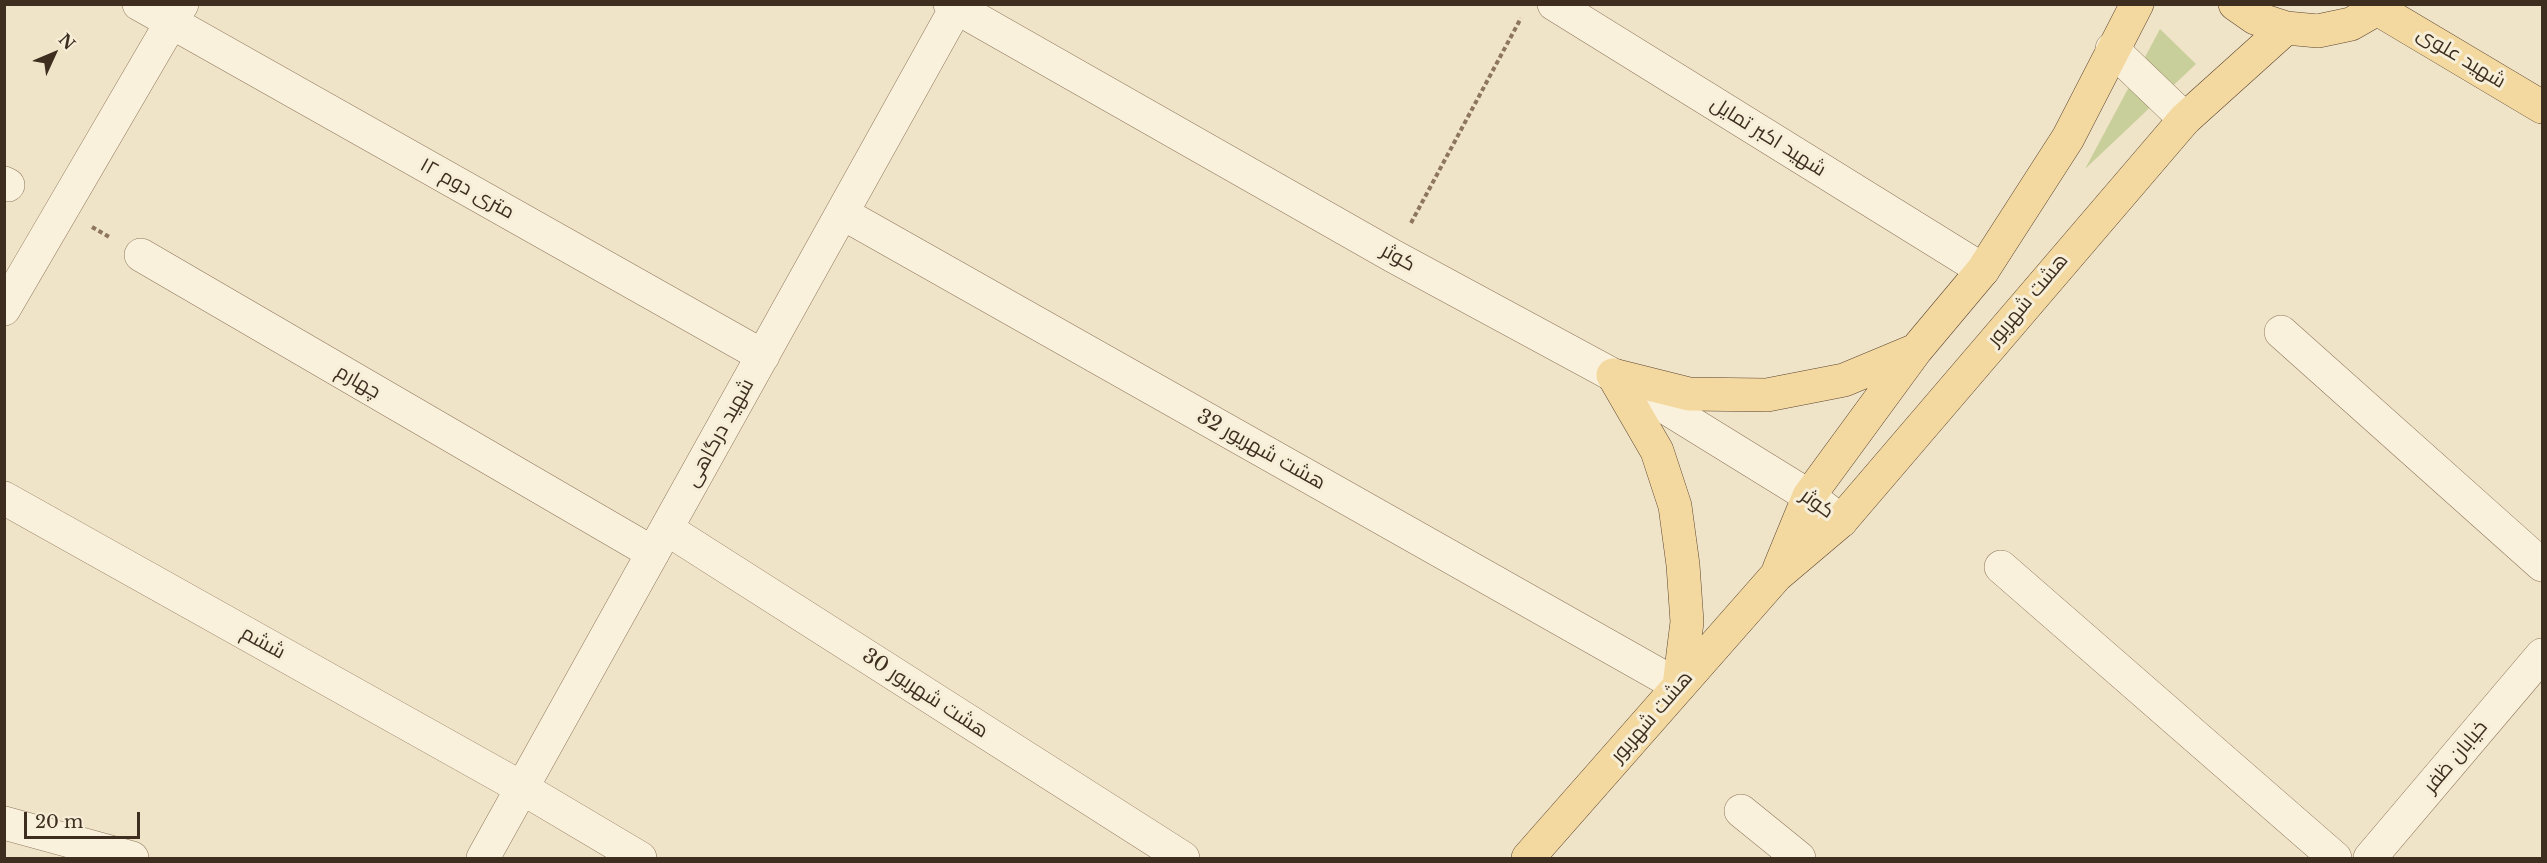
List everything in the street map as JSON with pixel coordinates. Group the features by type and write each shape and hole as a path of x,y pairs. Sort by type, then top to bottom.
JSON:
{"main road":[{"name":"هشت شهریور","path":"1776,576 1809,496 1916,350 1983,270 2068,138 2137,4"},
{"path":"2235,4 2255,18 2286,28 2318,31 2350,24 2383,7"},
{"name":"شهید علوی","path":"2383,7 2542,107"},
{"name":"هشت شهریور","path":"1528,858 1776,576 1840,521 2185,119 2286,28"},
{"path":"1613,375 1689,394 1767,395 1844,380 1916,350"},
{"path":"1613,375 1657,451 1676,506 1687,622 1679,686"}],"street":[{"path":"4,309 176,14 139,4"},
{"name":"شهید اکبر تمایل","path":"1554,4 1983,270"},
{"name":"شهید درگاهی","path":"483,858 842,213 953,6"},
{"name":"کوثر","path":"953,6 1393,256 1613,375 1809,496 1840,521"},
{"name":"۱۲ متری دوم","path":"176,14 763,356"},
{"path":"2112,49 2185,119"},
{"name":"هشت شهریور 32","path":"842,213 1679,686"},
{"name":"چهارم","path":"141,255 660,541"},
{"path":"2281,332 2542,565"},
{"name":"ششم","path":"4,498 522,788 640,858"},
{"name":"هشت شهریور 30","path":"660,541 1183,858"},
{"path":"2001,567 2335,858"},
{"name":"خیابان ظفر","path":"2370,858 2542,655"},
{"path":"1741,810 1799,858"},
{"path":"4,823 132,858"}],"path":[{"path":"1393,256 1522,15"},
{"path":"63,211 141,255"}],"green space":[{"path":"2160,29 2196,64 2085,169"}]}
